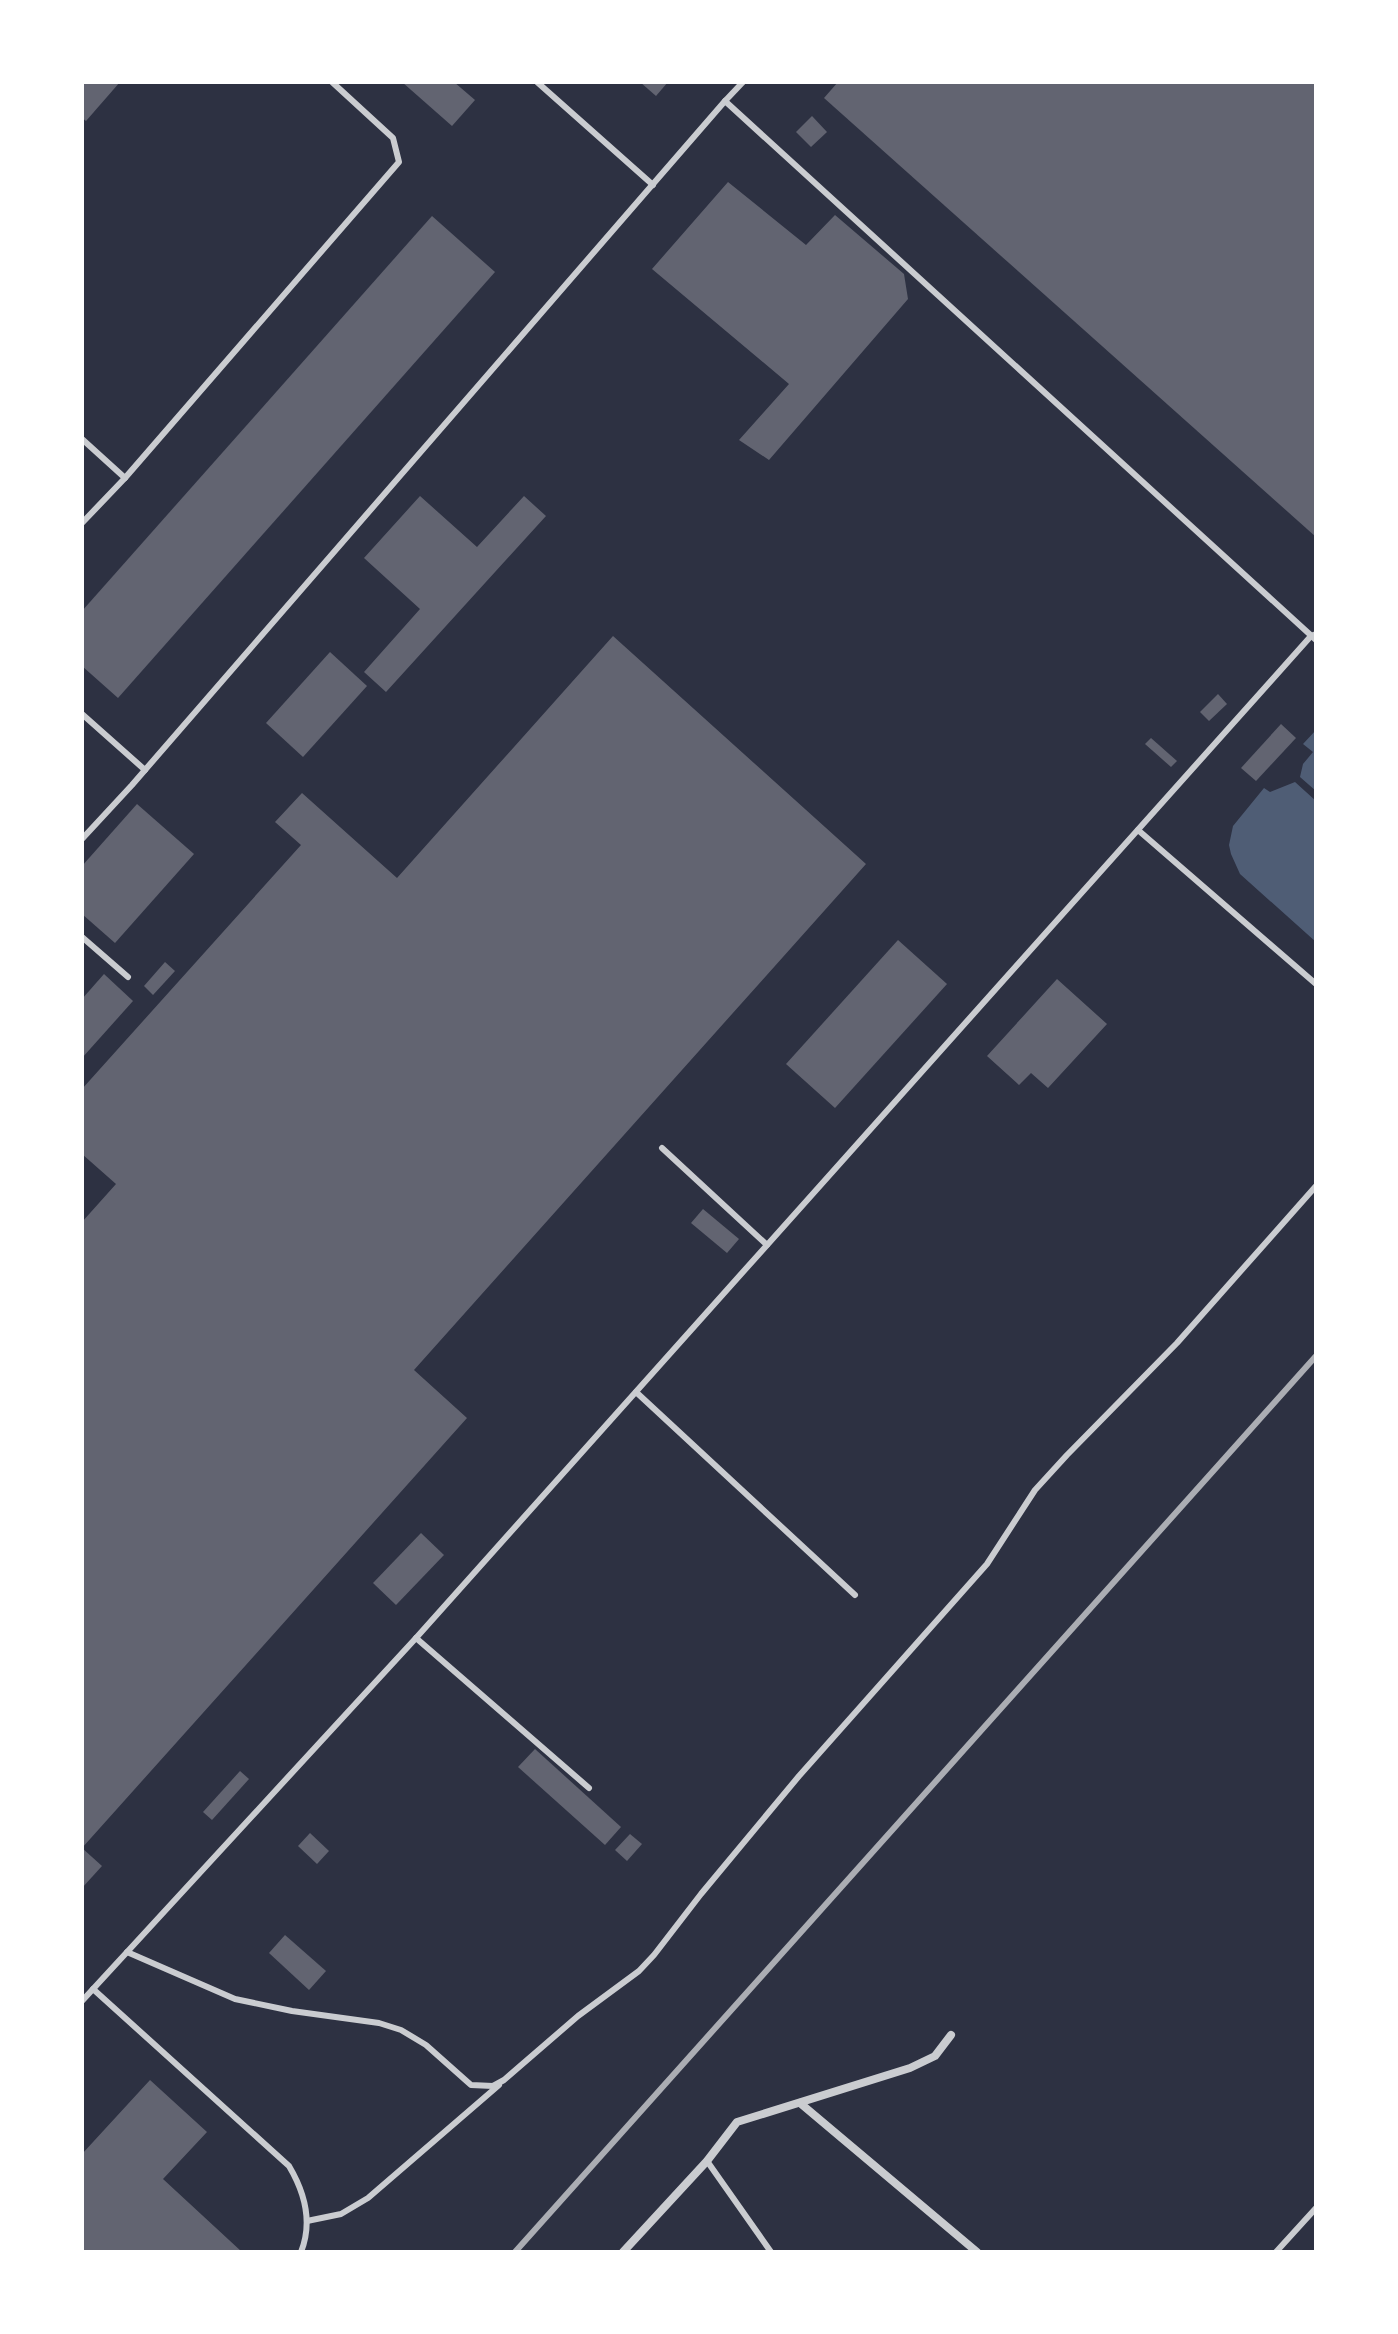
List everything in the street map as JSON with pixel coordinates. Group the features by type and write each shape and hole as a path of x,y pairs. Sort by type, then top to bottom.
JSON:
{"street":[{"path":"623,2252 707,2161 737,2122 910,2068 935,2056 951,2035"},
{"path":"800,2103 977,2252"}],"lane":[{"path":"82,523 125,478 399,162 393,138 332,82"},
{"path":"537,82 653,185"},
{"path":"82,839 743,82"},
{"path":"82,2001 416,1638 1314,637 725,101"},
{"path":"82,439 125,478"},
{"path":"82,714 145,770"},
{"path":"1138,830 1316,984"},
{"path":"82,937 128,977"},
{"path":"662,1148 767,1245"},
{"path":"307,2221 341,2214 368,2198 578,2016 639,1971 799,1776 987,1564 1035,1490 1177,1343 1316,1186"},
{"path":"636,1392 855,1595"},
{"path":"416,1638 589,1788"},
{"path":"127,1952 235,1999 292,2011 379,2023 401,2030 426,2045 471,2085 493,2086 504,2080"},
{"path":"93,1989 289,2166 300,2184 307,2208 307,2230 301,2252"},
{"path":"707,2161 771,2252"},
{"path":"1276,2252 1316,2208"}],"water":[{"path":"1316,730 1316,791 1300,777 1303,764 1313,752 1303,744"},
{"path":"1295,782 1316,801 1316,942 1240,874 1229,845 1233,826 1264,788 1270,792"}],"building":[{"path":"82,82 120,82 86,121 82,118"},
{"path":"402,82 454,82 475,100 452,126"},
{"path":"640,82 668,82 656,96"},
{"path":"838,82 1316,82 1316,537 824,98"},
{"path":"812,116 827,132 811,147 796,132"},
{"path":"728,182 806,245 835,215 904,274 908,299 769,460 739,440 789,384 652,269"},
{"path":"432,216 495,272 118,698 82,666 82,611"},
{"path":"420,496 477,547 524,496 546,516 386,692 364,672 420,609 364,558"},
{"path":"613,636 866,864 414,1370 467,1418 82,1848 82,1222 116,1184 82,1154 82,1089 301,845 275,822 302,793 397,878"},
{"path":"330,652 367,686 303,757 266,723"},
{"path":"1218,694 1227,704 1209,721 1200,712"},
{"path":"1281,724 1296,738 1256,781 1241,768"},
{"path":"1151,738 1177,761 1171,767 1145,744"},
{"path":"137,804 194,854 115,943 82,914 82,866"},
{"path":"898,940 947,984 835,1108 786,1064"},
{"path":"165,962 175,971 153,995 144,986"},
{"path":"104,974 133,1001 82,1058 82,999"},
{"path":"1057,979 1107,1024 1048,1088 1031,1073 1019,1085 987,1056"},
{"path":"703,1209 739,1239 727,1253 691,1223"},
{"path":"421,1533 444,1555 396,1605 373,1583"},
{"path":"535,1749 621,1827 605,1845 518,1767"},
{"path":"240,1771 249,1779 212,1820 203,1812"},
{"path":"310,1833 329,1851 317,1864 298,1846"},
{"path":"630,1834 642,1844 627,1861 615,1850"},
{"path":"82,1848 102,1866 82,1888"},
{"path":"285,1935 326,1971 309,1990 269,1953"},
{"path":"150,2080 207,2132 163,2179 242,2252 82,2252 82,2154"}],"railway":[{"path":"515,2252 1316,1356"}]}
